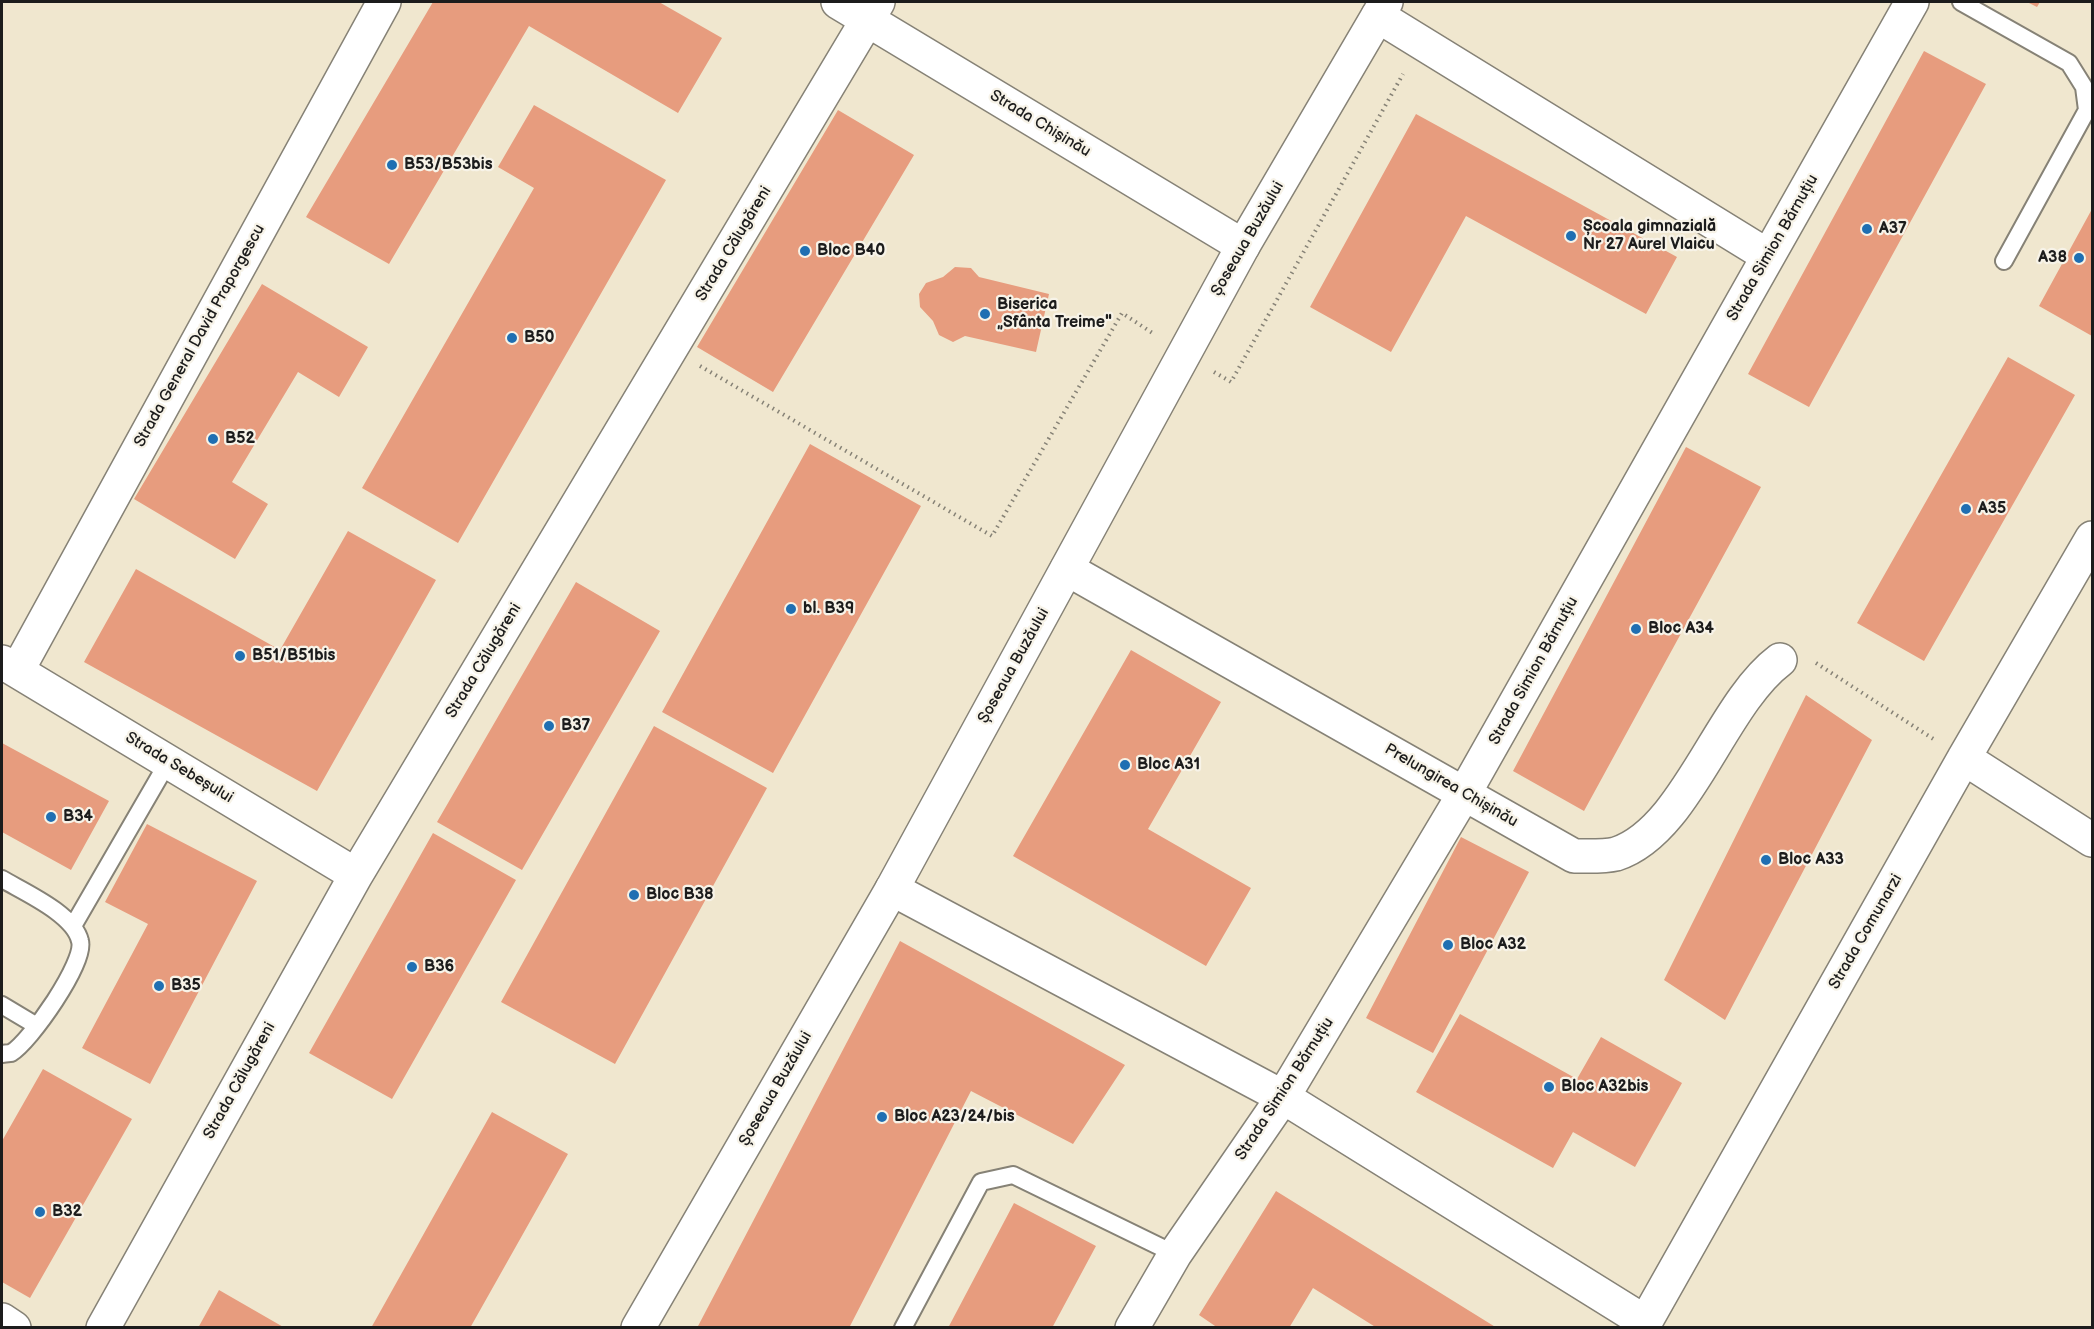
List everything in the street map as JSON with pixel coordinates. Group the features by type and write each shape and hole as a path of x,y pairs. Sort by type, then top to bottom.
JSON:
{"street":[{"name":"Strada General David Praporgescu","path":"9,666 384,2"},
{"name":"Strada Chișinău","path":"838,2 873,10 1243,246"},
{"name":"Strada Simion Bărnuțiu","path":"1132,1328 1175,1254 1282,1097 1464,794 1912,2"},
{"path":"1382,9 1768,256"},
{"name":"Șoseaua Buzăului","path":"638,1328 892,889 1243,246 1382,9"},
{"name":"Strada Călugăreni","path":"103,1328 356,875 873,10"},
{"name":"Strada Comunarzi","path":"1643,1325 1964,758 2092,538"},
{"name":"Prelungirea Chișinău","path":"1067,569 1574,856 1614,854 1653,831 1695,778 1735,711 1765,672 1780,660"},
{"name":"Strada Sebeșului","path":"9,666 356,875"},
{"path":"1964,758 2092,840"},
{"path":"892,889 1282,1097 1643,1325"},
{"path":"2,1320 14,1328"}],"lane":[{"path":"1960,2 2069,63 2084,87 2087,110 2004,261"},
{"path":"74,926 168,762"},
{"path":"2,879 46,905 74,926 81,942 76,963 37,1026 10,1053 2,1054"},
{"path":"2,1005 37,1026"},
{"path":"903,1328 981,1182 1013,1175 1175,1254"}],"path":[{"path":"671,349 992,536 1122,313 1184,355 1231,382 1404,74 1359,48"},
{"path":"1780,660 1799,656 1815,662 1964,758"}],"building":[{"name":"B53/B53bis","path":"433,2 659,2 722,38 678,113 529,26 389,264 306,217"},
{"path":"2027,2 2040,2 2037,7"},
{"name":"A37","path":"1924,51 1986,84 1809,407 1748,374"},
{"name":"B50","path":"534,105 666,180 458,543 362,488 534,188 498,167"},
{"name":"Bloc B40","path":"838,110 914,155 773,392 697,347"},
{"name":"Școala gimnazială Nr 27 Aurel Vlaicu","path":"1416,114 1677,257 1646,314 1466,216 1391,352 1310,307"},
{"name":"A38","path":"2092,209 2092,336 2039,306"},
{"name":"Biserica „Sfânta Treime\"","path":"955,267 971,268 979,277 1049,294 1036,352 965,336 953,342 939,335 933,321 920,307 919,294 926,283 943,277"},
{"name":"B52","path":"262,284 368,347 339,397 298,372 232,482 268,504 235,559 134,499"},
{"name":"A35","path":"2008,357 2075,395 1924,661 1857,623"},
{"name":"bl. B39","path":"810,444 921,506 773,773 662,712"},
{"name":"Bloc A34","path":"1686,447 1761,487 1584,811 1513,771"},
{"name":"B51/B51bis","path":"348,531 436,580 317,791 84,662 136,569 280,650"},
{"name":"B37","path":"576,582 660,631 522,870 437,822"},
{"name":"Bloc A31","path":"1131,650 1221,702 1148,829 1251,888 1206,966 1013,856"},
{"name":"Bloc A33","path":"1806,695 1872,740 1725,1020 1664,980"},
{"name":"Bloc B38","path":"654,726 767,788 615,1064 501,1002"},
{"name":"B34","path":"2,743 109,801 71,870 2,832"},
{"name":"B35","path":"147,824 257,881 150,1084 82,1048 148,924 105,902"},
{"name":"B36","path":"433,833 516,880 392,1099 309,1053"},
{"name":"Bloc A32","path":"1461,837 1529,872 1433,1053 1366,1018"},
{"name":"Bloc A23/24/bis","path":"900,941 1125,1065 1073,1144 971,1091 849,1328 697,1328"},
{"name":"Bloc A32bis","path":"1460,1014 1577,1079 1601,1037 1682,1083 1635,1167 1573,1132 1553,1168 1416,1092"},
{"name":"B32","path":"43,1069 132,1119 30,1298 2,1282 2,1141"},
{"path":"492,1112 568,1154 470,1328 371,1328"},
{"path":"1276,1191 1497,1328 1377,1328 1313,1288 1289,1328 1218,1328 1199,1315"},
{"path":"1014,1203 1096,1246 1052,1328 948,1328"},
{"path":"219,1290 285,1328 198,1328"}],"place":[{"name":"B53/B53bis","path":"392,165"},
{"name":"A37","path":"1867,229"},
{"name":"Școala gimnazială Nr 27 Aurel Vlaicu","path":"1571,236"},
{"name":"Bloc B40","path":"805,251"},
{"name":"A38","path":"2079,258"},
{"name":"Biserica „Sfânta Treime\"","path":"985,314"},
{"name":"B50","path":"512,338"},
{"name":"B52","path":"213,439"},
{"name":"A35","path":"1966,509"},
{"name":"bl. B39","path":"791,609"},
{"name":"Bloc A34","path":"1636,629"},
{"name":"B51/B51bis","path":"240,656"},
{"name":"B37","path":"549,726"},
{"name":"Bloc A31","path":"1125,765"},
{"name":"B34","path":"51,817"},
{"name":"Bloc A33","path":"1766,860"},
{"name":"Bloc B38","path":"634,895"},
{"name":"Bloc A32","path":"1448,945"},
{"name":"B36","path":"412,967"},
{"name":"B35","path":"159,986"},
{"name":"Bloc A32bis","path":"1549,1087"},
{"name":"Bloc A23/24/bis","path":"882,1117"},
{"name":"B32","path":"40,1212"}]}
